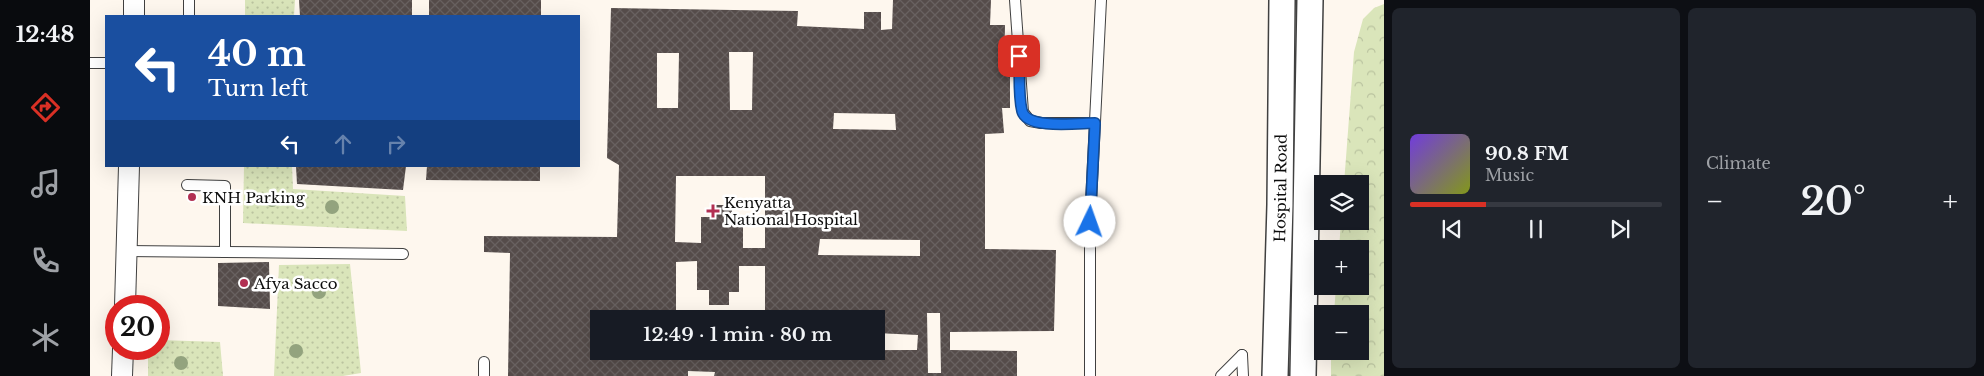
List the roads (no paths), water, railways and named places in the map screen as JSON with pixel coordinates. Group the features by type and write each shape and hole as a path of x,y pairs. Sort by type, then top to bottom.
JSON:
{"street":[{"path":"134,0 134,15"},
{"name":"Hospital Road","path":"1275,376 1280,205 1282,0"},
{"name":"Hospital Road","path":"1303,376 1310,0"},
{"path":"124,295 129,167"},
{"path":"122,376 123,360"}],"lane":[{"path":"189,0 189,15"},
{"path":"1015,0 1022,112 1030,121 1041,123 1095,123"},
{"path":"1090,376 1090,222 1101,0"},
{"path":"90,63 105,63"},
{"path":"187,184 225,186 225,252"},
{"path":"126,250 403,254"},
{"path":"1221,376 1242,354 1243,376"},
{"path":"484,362 484,376"}],"place":[{"name":"KNH Parking","path":"192,197"},
{"name":"Kenyatta National Hospital","path":"713,211"},
{"name":"Afya Sacco","path":"244,283"}]}
